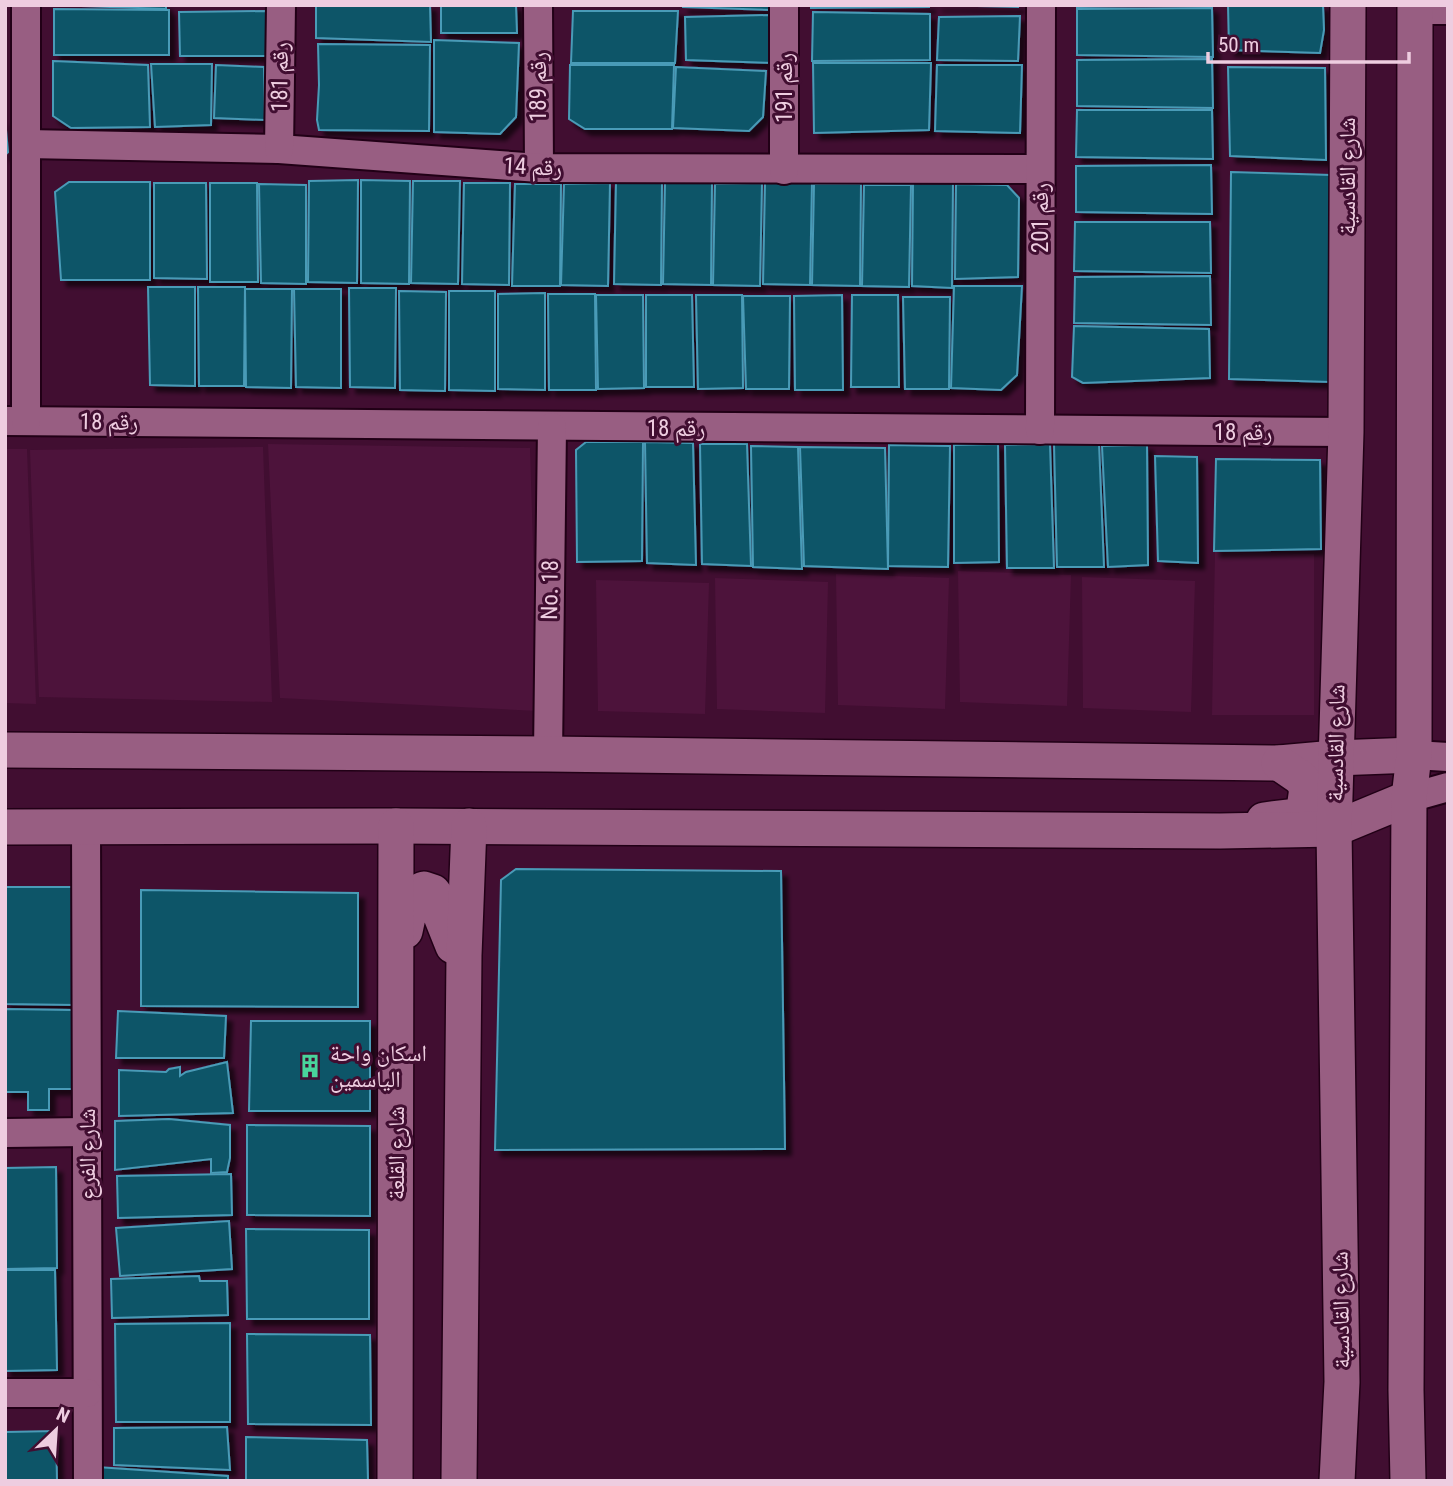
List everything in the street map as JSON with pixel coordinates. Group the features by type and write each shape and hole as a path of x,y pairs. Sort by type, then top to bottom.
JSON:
{"street":[{"path":"16,421 27,145 26,5"},
{"name":"رقم 181","path":"279,149 281,5"},
{"name":"رقم 189","path":"538,5 539,168"},
{"name":"رقم 191","path":"784,5 784,170"},
{"name":"رقم 201","path":"1040,430 1041,5"},
{"name":"شارع القادسية","path":"1337,1481 1342,1382 1334,829 1346,432 1348,5"},
{"path":"1408,1481 1406,1390 1409,798 1414,755 1426,8"},
{"name":"رقم 14","path":"27,145 279,149 539,168 1040,169"},
{"name":"رقم 18","path":"16,421 1346,432"},
{"name":"No. 18","path":"548,754 552,427"},
{"path":"5,750 1279,764 1335,758 1414,755 1448,757"},
{"path":"1220,831 1256,821 1296,816 1304,809 1307,789 1301,778 1279,764"},
{"path":"5,827 469,826 1220,831 1334,829 1409,798 1448,787"},
{"name":"شارع القلعة","path":"395,1481 396,826"},
{"path":"459,1481 464,955 469,826"},
{"name":"شارع الفرع","path":"86,827 88,1481"},
{"path":"396,953 407,923 413,894 424,889 433,892 441,903 441,916 448,937 453,946 464,955"},
{"path":"5,1133 87,1132"},
{"path":"1342,1382 1352,1481"},
{"path":"1391,1481 1406,1390"},
{"path":"5,1393 87,1394"}],"shaded area":[{"path":"268,444 530,448 538,711 280,698"},
{"path":"263,447 272,702 39,697 30,450"},
{"path":"5,449 27,449 36,704 5,703"},
{"path":"1215,552 1314,554 1314,715 1212,715"},
{"path":"958,571 1071,575 1067,706 960,702"},
{"path":"836,574 949,578 945,709 838,705"},
{"path":"1082,577 1195,581 1191,712 1083,708"},
{"path":"715,578 828,582 825,713 717,709"},
{"path":"596,580 709,583 705,714 598,711"}],"building":[{"path":"53,5 166,5 166,9"},
{"path":"316,5 430,5 431,42 316,38"},
{"path":"441,5 516,5 517,33 441,33"},
{"path":"770,5 770,10 683,7"},
{"path":"811,5 929,5 929,7 811,8"},
{"path":"936,5 1018,5 1018,7"},
{"path":"1077,5 1211,5 1077,7"},
{"path":"1228,5 1323,5 1324,30 1320,53 1229,50"},
{"path":"1212,8 1213,57 1077,55 1077,9"},
{"path":"54,9 169,10 169,55 54,55"},
{"path":"268,11 267,56 180,56 179,12"},
{"path":"573,11 678,11 675,63 571,63"},
{"path":"813,12 930,14 930,60 812,61"},
{"path":"770,15 773,63 686,60 685,17"},
{"path":"1020,16 1018,61 937,60 939,17"},
{"path":"434,40 519,43 516,117 500,134 434,132"},
{"path":"318,44 430,45 429,131 319,130"},
{"path":"1212,59 1213,108 1077,106 1077,60"},
{"path":"53,61 148,65 150,127 71,128 53,116"},
{"path":"813,63 931,63 929,130 814,133"},
{"path":"151,64 212,64 211,125 155,127"},
{"path":"216,65 264,67 265,120 214,118"},
{"path":"570,65 674,65 672,129 585,129 569,119"},
{"path":"937,65 1022,65 1020,133 935,131"},
{"path":"676,67 766,71 763,117 749,131 673,128"},
{"path":"1228,67 1325,68 1326,160 1230,156"},
{"path":"1077,110 1212,110 1213,159 1076,157"},
{"path":"5,119 8,152 5,155"},
{"path":"1211,165 1212,214 1076,212 1076,166"},
{"path":"1231,172 1331,175 1330,382 1229,379"},
{"path":"358,180 357,283 308,282 309,181"},
{"path":"361,180 410,181 409,284 361,283"},
{"path":"413,181 460,181 458,284 411,283"},
{"path":"69,182 150,182 150,280 61,280 55,192"},
{"path":"616,182 662,182 661,285 614,284"},
{"path":"953,182 952,288 912,286 913,183"},
{"path":"154,183 206,183 207,279 154,278"},
{"path":"210,183 257,183 258,282 210,282"},
{"path":"464,183 510,183 509,285 462,284"},
{"path":"610,183 608,286 561,285 564,184"},
{"path":"665,183 712,183 711,285 663,284"},
{"path":"762,183 760,286 713,285 715,184"},
{"path":"765,183 812,183 810,285 763,284"},
{"path":"259,184 306,185 306,284 261,283"},
{"path":"515,184 561,184 560,286 512,286"},
{"path":"814,184 861,184 860,286 812,285"},
{"path":"956,184 1007,185 1019,198 1018,277 955,279"},
{"path":"864,185 911,185 909,287 862,286"},
{"path":"1075,222 1210,222 1211,273 1074,271"},
{"path":"1210,276 1211,325 1074,323 1075,277"},
{"path":"954,286 1022,286 1017,375 1001,390 951,388"},
{"path":"148,287 195,287 195,386 150,385"},
{"path":"198,287 245,287 244,386 199,386"},
{"path":"349,288 396,288 395,388 350,387"},
{"path":"245,289 292,289 291,388 246,387"},
{"path":"294,289 341,289 341,388 296,387"},
{"path":"399,291 446,292 445,391 400,390"},
{"path":"449,291 495,291 495,391 449,390"},
{"path":"545,293 545,390 498,389 498,294"},
{"path":"548,294 595,294 596,390 549,390"},
{"path":"596,295 643,295 644,388 598,389"},
{"path":"646,295 692,295 694,387 646,387"},
{"path":"696,295 742,295 743,388 698,389"},
{"path":"842,295 843,390 795,390 794,296"},
{"path":"852,295 898,295 899,387 851,387"},
{"path":"743,296 790,296 789,389 746,389"},
{"path":"903,297 950,297 949,389 905,389"},
{"path":"1074,326 1209,329 1210,378 1083,383 1072,377"},
{"path":"586,442 643,442 642,561 577,562 576,450"},
{"path":"645,442 693,443 696,565 647,563"},
{"path":"1099,443 1104,567 1057,567 1054,444"},
{"path":"700,444 747,444 751,566 702,564"},
{"path":"998,444 999,562 954,563 954,445"},
{"path":"1050,444 1054,568 1007,568 1005,445"},
{"path":"889,445 950,446 948,567 888,566"},
{"path":"1147,445 1148,565 1108,567 1102,446"},
{"path":"751,446 798,447 802,569 753,567"},
{"path":"800,447 885,448 888,569 804,566"},
{"path":"1155,456 1197,457 1198,563 1158,561"},
{"path":"1216,459 1320,460 1321,549 1214,551"},
{"path":"516,869 781,871 785,1149 495,1150 501,880"},
{"path":"5,887 73,887 75,1005 5,1004"},
{"path":"141,890 358,893 358,1007 141,1006"},
{"path":"5,1009 72,1010 72,1089 49,1089 49,1110 28,1110 28,1092 5,1092"},
{"path":"118,1011 226,1016 224,1058 116,1058"},
{"name":"اسكان واحة الياسمين","path":"251,1021 370,1021 370,1111 249,1111"},
{"path":"227,1062 233,1113 119,1116 119,1070 166,1072 180,1067 180,1076 186,1072"},
{"path":"169,1119 230,1125 230,1158 227,1172 211,1173 211,1159 115,1170 115,1121"},
{"path":"247,1125 370,1126 370,1216 247,1215"},
{"path":"56,1167 57,1268 5,1269 5,1168"},
{"path":"231,1174 232,1215 118,1218 117,1176"},
{"path":"229,1221 232,1269 120,1276 116,1228"},
{"path":"246,1229 369,1230 369,1319 247,1319"},
{"path":"5,1270 55,1270 57,1370 5,1371"},
{"path":"199,1276 200,1281 227,1281 228,1315 112,1318 111,1279"},
{"path":"230,1323 230,1422 116,1422 115,1324"},
{"path":"247,1334 370,1335 371,1425 248,1424"},
{"path":"227,1427 230,1470 114,1465 114,1428"},
{"path":"56,1431 57,1481 5,1481 5,1432"},
{"path":"246,1437 367,1440 368,1481 246,1481"},
{"path":"97,1467 228,1476 228,1481 97,1481"}],"place":[{"name":"اسكان واحة الياسمين","path":"310,1066"}]}
